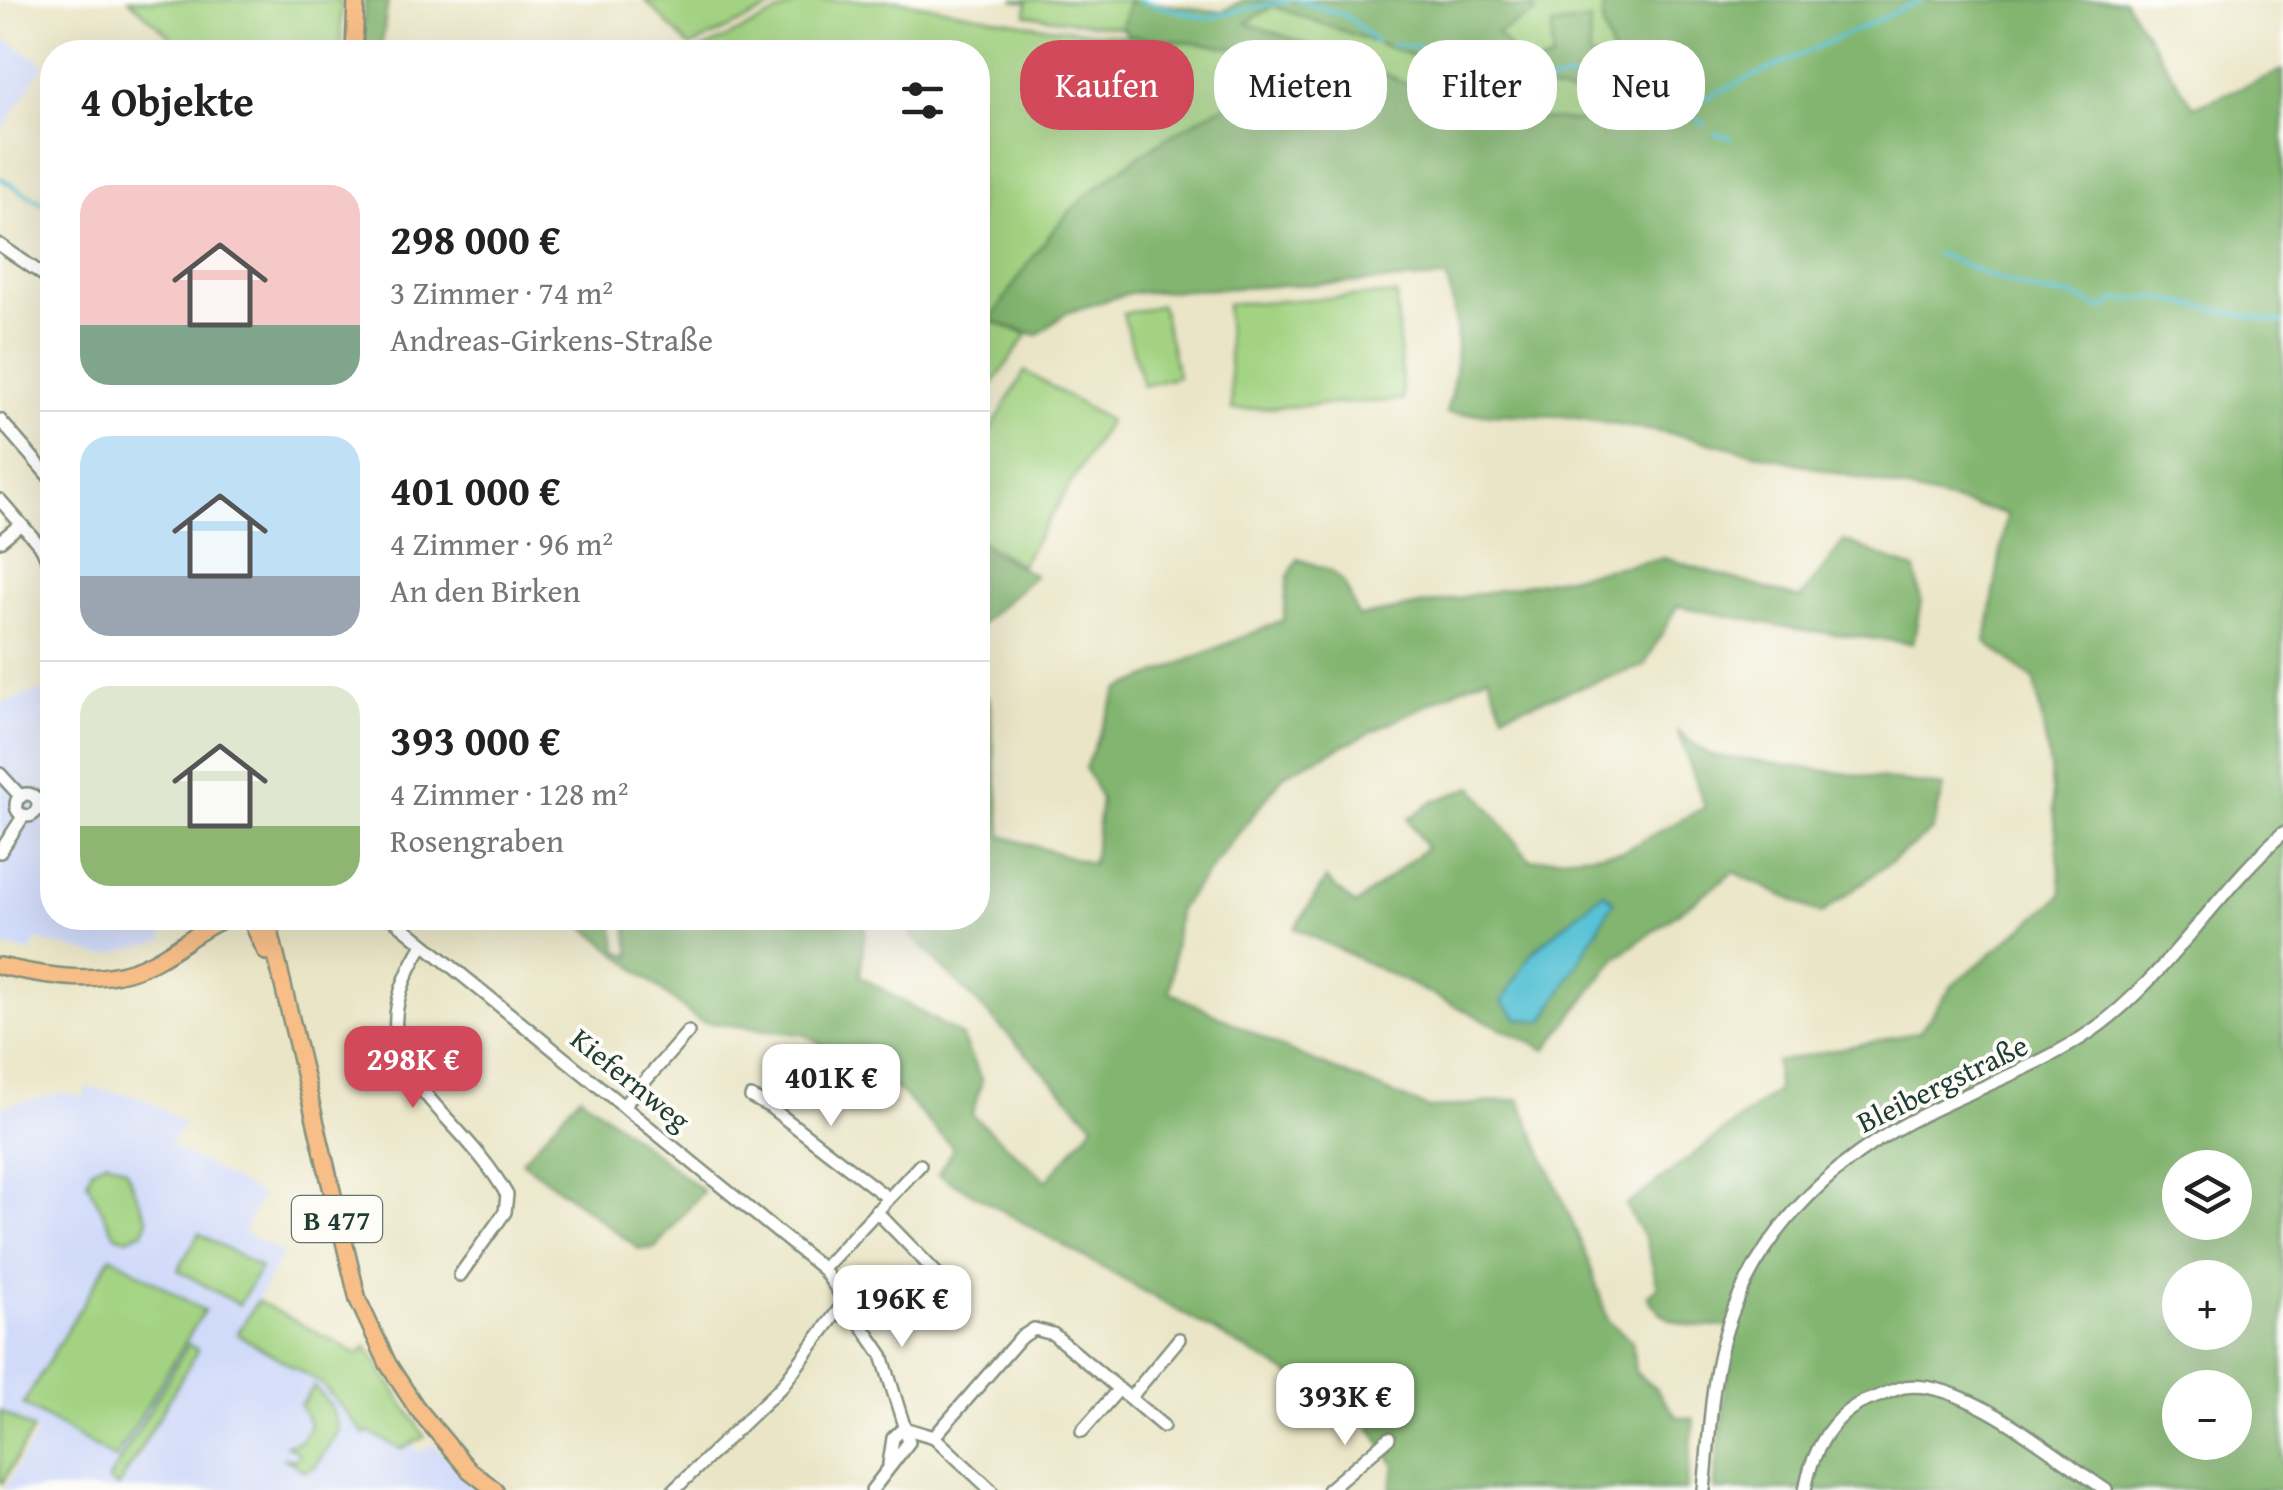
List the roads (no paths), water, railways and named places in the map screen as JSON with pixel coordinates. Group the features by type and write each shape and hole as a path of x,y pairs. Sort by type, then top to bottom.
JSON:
{"main road":[{"path":"354,40 356,0"},
{"path":"189,939 198,930"},
{"path":"0,966 66,978 106,978 136,971 205,930"},
{"name":"B 477","path":"256,930 278,978"},
{"name":"B 477","path":"269,930 346,1260 368,1324 416,1407 469,1470 495,1490"}],"street":[{"path":"0,245 40,273"},
{"path":"0,420 40,466"},
{"path":"0,500 40,552"},
{"path":"0,541 22,524"},
{"path":"0,774 21,797 34,797 38,808 34,814 24,815"},
{"path":"21,797 17,808 24,815"},
{"path":"0,852 24,815"},
{"name":"Bleibergstraße","path":"1704,1490 1720,1353 1746,1280 1770,1242 1827,1176 1867,1146 1928,1112 2049,1058 2096,1028 2283,834"},
{"name":"Kiefernweg","path":"406,930 823,1270 882,1355 904,1428"},
{"path":"423,945 397,998 394,1021 398,1049 412,1076 507,1195 505,1212 460,1275"},
{"path":"624,1105 688,1032"},
{"path":"751,1097 888,1198"},
{"path":"823,1270 920,1165"},
{"path":"876,1211 945,1282"},
{"path":"674,1490 782,1386 846,1300"},
{"path":"934,1437 1020,1338 1034,1328 1054,1334 1163,1426"},
{"path":"1130,1398 1180,1339"},
{"path":"1805,1490 1818,1448 1854,1405 1906,1387 1939,1389 1966,1399 2106,1490"},
{"path":"1082,1431 1118,1389"},
{"path":"904,1428 934,1437 991,1490"},
{"path":"872,1490 909,1442 904,1428"},
{"path":"1328,1490 1389,1438"}],"water":[{"path":"1604,892 1614,901 1544,1021 1519,1019 1502,1002 1532,952"}],"waterway":[{"path":"1138,0 1205,18 1291,0"},
{"path":"1298,0 1346,16 1374,40"},
{"path":"1391,45 1417,47 1466,65 1470,73 1482,73 1491,84 1501,78 1516,90 1567,79 1678,103 1707,97 1922,0"},
{"path":"1715,134 1731,137"},
{"path":"0,178 40,202"},
{"path":"1936,253 1989,276 2042,293 2073,296 2103,309 2116,300 2156,298 2283,323"}]}
